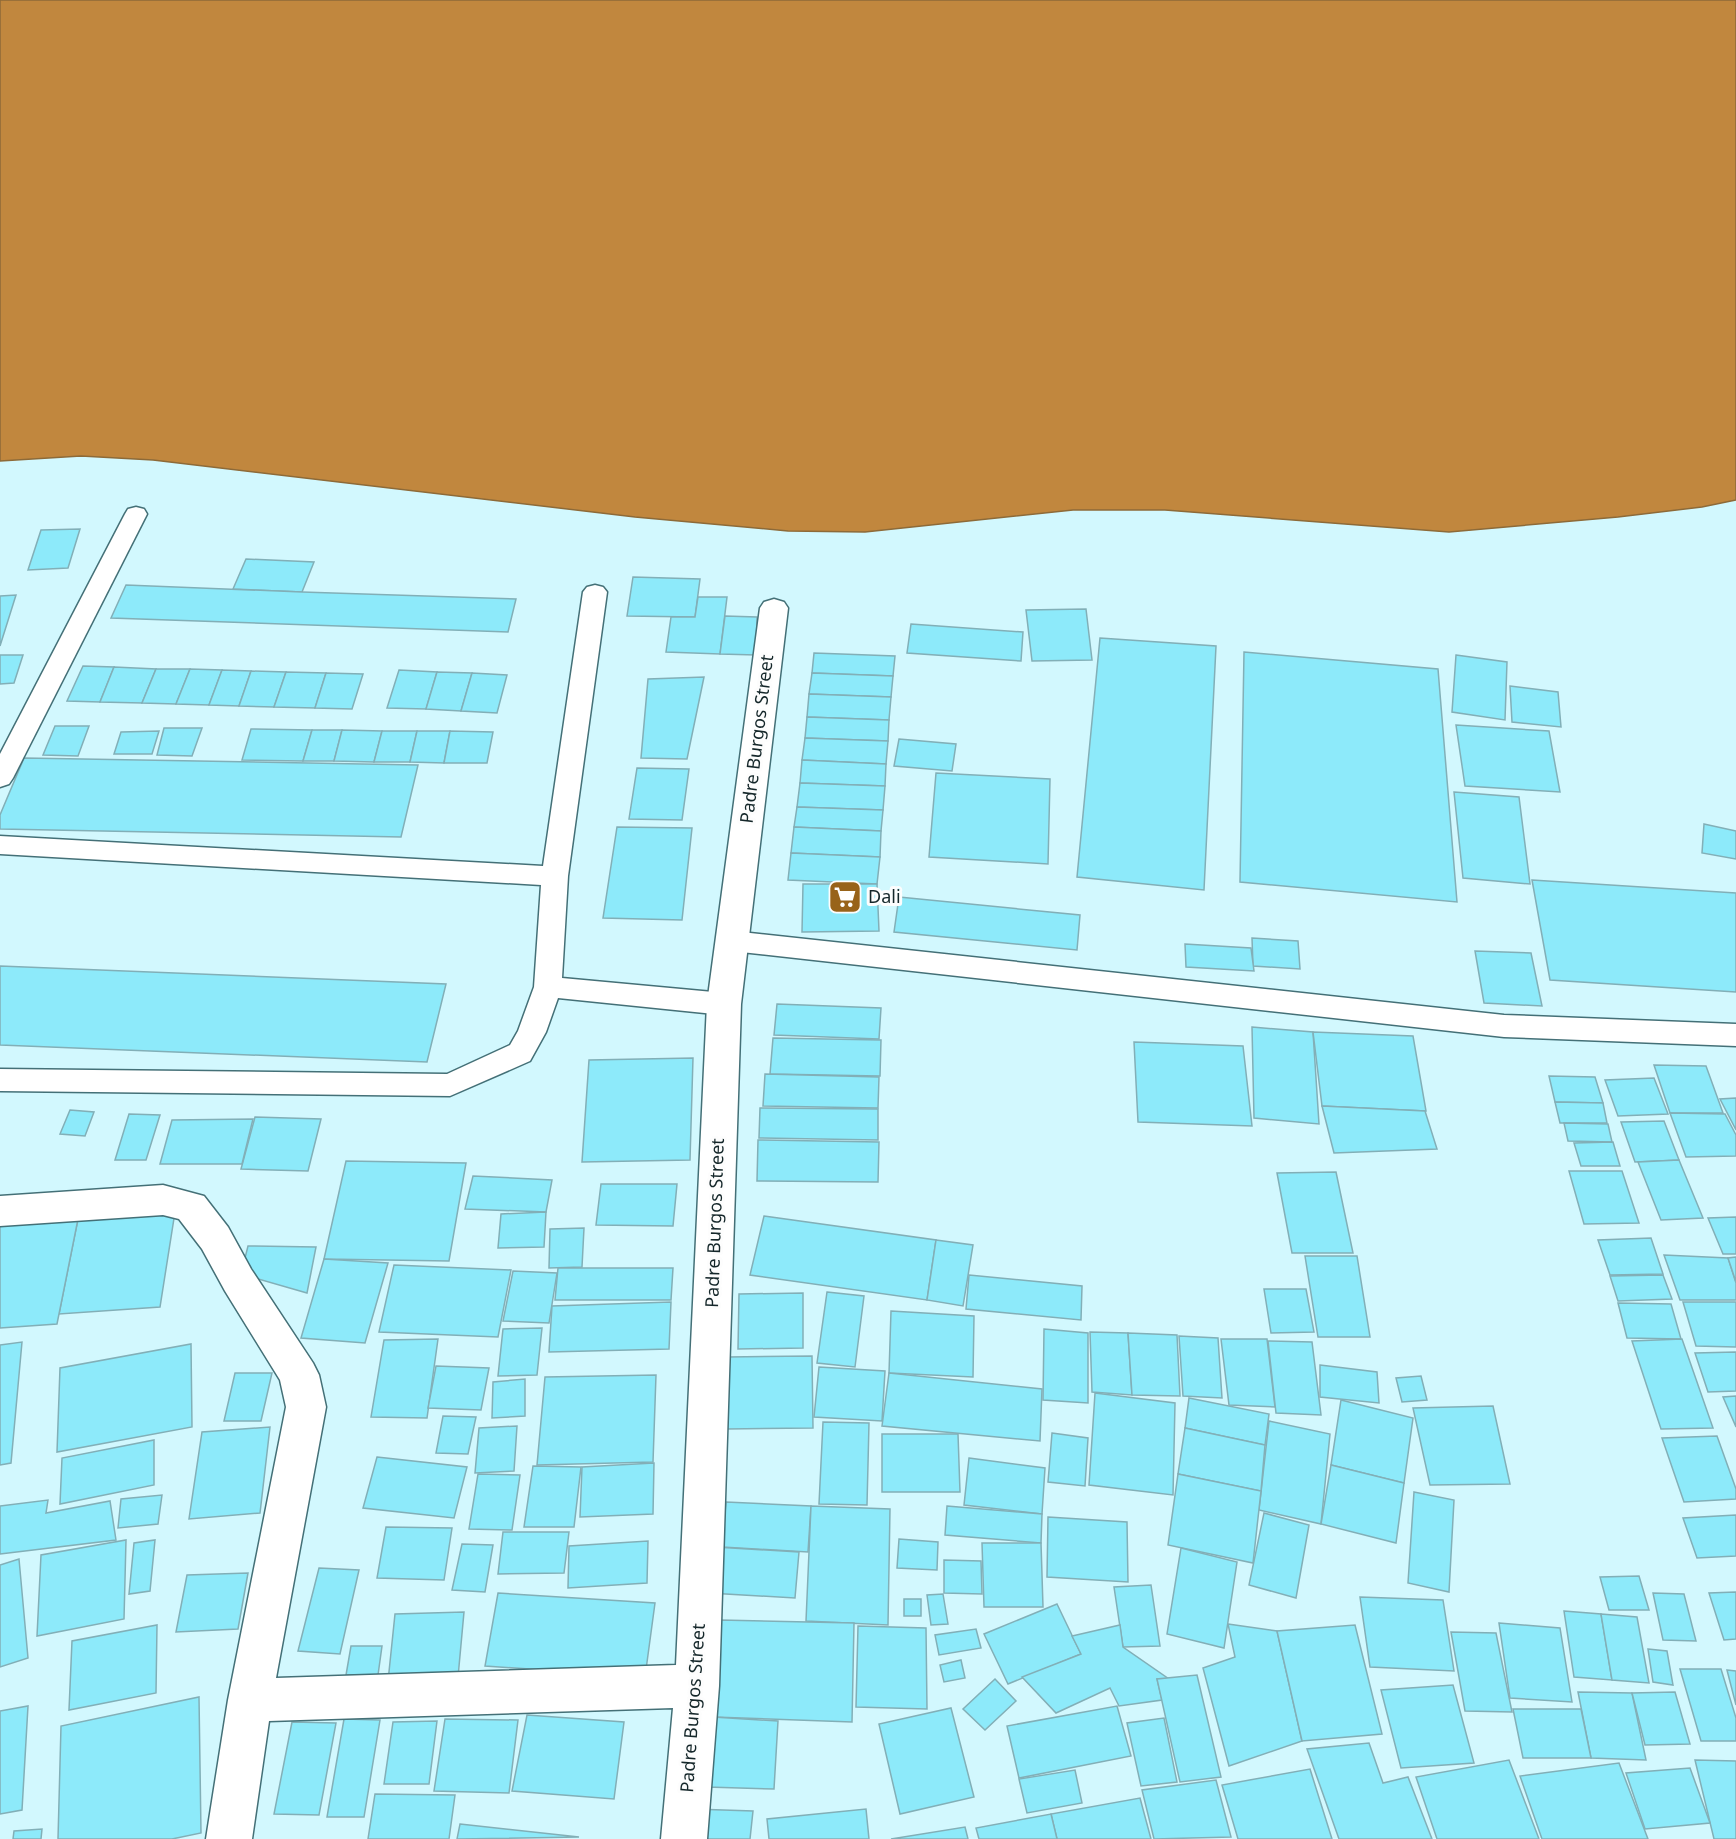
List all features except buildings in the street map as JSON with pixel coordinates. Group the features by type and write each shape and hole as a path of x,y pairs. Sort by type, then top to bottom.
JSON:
{"street":[{"name":"Padre Burgos Street","path":"684,1839 697,1686 723,1004 774,608"},
{"path":"0,1211 163,1200 191,1207 215,1238 238,1280 299,1375 306,1407 250,1700 229,1839"},
{"path":"250,1700 697,1686"}],"lane":[{"path":"0,778 136,514"},
{"path":"0,1080 450,1085 520,1053 532,1032 548,987 555,876 595,592"},
{"path":"0,845 555,876"},
{"path":"732,941 1504,1026 1736,1035"},
{"path":"548,987 723,1004"}],"shaded area":[{"path":"0,0 1736,0 1736,500 1702,507 1618,517 1449,532 1165,510 1073,510 865,532 788,531 635,517 153,460 81,456 0,461"}],"place":[{"name":"Dali","path":"845,897"}]}
